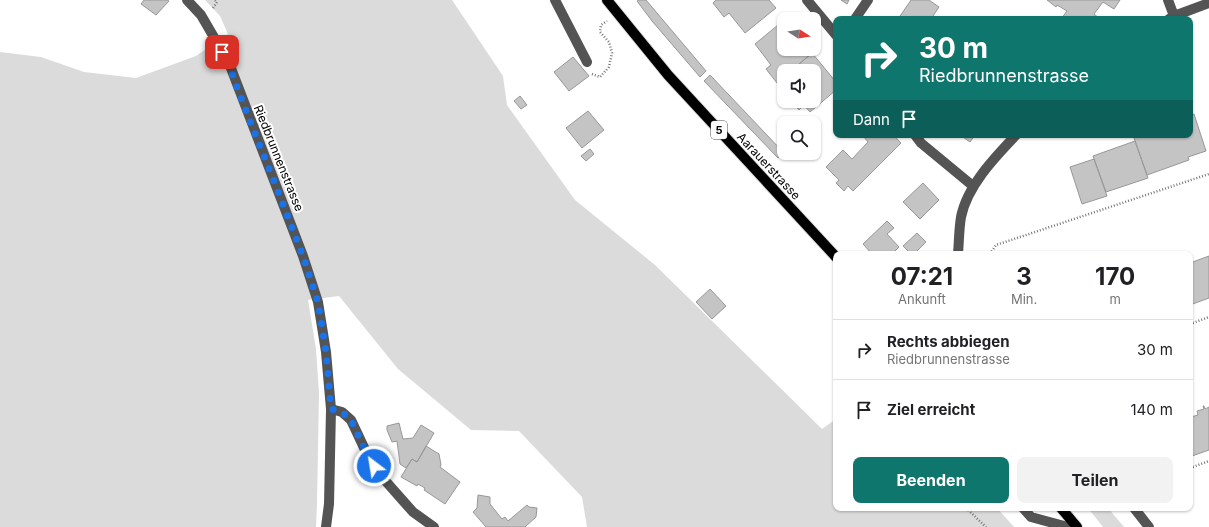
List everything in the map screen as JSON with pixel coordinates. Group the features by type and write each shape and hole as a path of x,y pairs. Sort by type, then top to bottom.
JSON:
{"main road":[{"name":"Aarauerstrasse","path":"607,0 668,75 833,254"},
{"path":"1064,511 1077,527"}],"street":[{"name":"Riedbrunnenstrasse","path":"187,0 201,15 228,63 303,256 318,302 326,352 331,409 329,504 326,527"},
{"path":"555,0 587,62"},
{"path":"807,0 833,31"},
{"path":"857,16 868,0"},
{"path":"1168,0 1171,16"},
{"path":"1174,16 1208,6"},
{"path":"918,138 927,148 973,186"},
{"path":"958,251 961,216 973,186 1013,138"},
{"path":"331,409 342,412 351,420 367,454 382,477 413,512 434,527"},
{"path":"1026,511 1031,517 1068,527"},
{"path":"1137,511 1150,527"}],"path":[{"path":"587,62 592,75 600,77 609,67 612,53 609,42 600,32"},
{"path":"992,251 996,244 1209,174"},
{"path":"1193,323 1209,317"},
{"path":"1193,467 1209,461"},
{"path":"969,511 986,527"}],"shaded area":[{"path":"205,0 452,0 503,76 507,105 575,200 655,265 822,429 833,421 833,511 1000,511 1014,527 587,527 582,497 519,431 471,430 398,369 339,296 308,300 316,349 319,393 316,527 0,527 0,52 41,57 84,72 136,78 196,56 228,34 220,16"},
{"path":"1090,511 1111,511 1124,527 1103,527"}],"building":[{"path":"144,0 169,1 156,15 141,4"},
{"path":"646,0 706,71 700,77 652,21 637,1"},
{"path":"716,0 769,0 776,8 745,33 729,13 724,17 713,3"},
{"path":"841,0 849,0 847,4"},
{"path":"911,0 929,0 939,7 933,16 900,16"},
{"path":"1047,0 1120,0 1114,9 1103,2 1094,14 1096,16 1063,16 1067,11 1057,5 1056,7"},
{"path":"777,26 777,56 808,56 799,64 777,64 777,83 766,69 771,65 755,44"},
{"path":"808,56 814,56 833,78 833,93 821,103 821,64 799,64"},
{"path":"573,57 589,76 569,91 554,72"},
{"path":"710,75 777,146 777,157 704,81"},
{"path":"520,96 527,105 521,109 514,101"},
{"path":"807,108 815,108 810,112"},
{"path":"588,111 604,130 582,148 566,128"},
{"path":"1193,114 1206,151 1188,157 1189,160 1147,175 1134,138 1193,138"},
{"path":"865,138 896,138 901,143 853,191 848,186 844,191 836,183 839,180 826,167 843,150 852,159 868,142"},
{"path":"964,138 973,138 970,142"},
{"path":"1135,141 1148,178 1106,192 1093,156"},
{"path":"590,149 594,154 586,161 581,156"},
{"path":"1094,159 1107,196 1082,204 1070,167"},
{"path":"923,183 939,200 920,219 903,202"},
{"path":"887,221 894,228 887,234 899,247 895,251 869,251 863,244"},
{"path":"917,233 926,242 917,251 908,251 903,246"},
{"path":"1209,256 1209,298 1193,304 1193,262"},
{"path":"710,289 726,306 712,319 696,302"},
{"path":"1203,406 1205,409 1209,407 1209,450 1193,456 1193,416 1198,415 1197,411 1204,409"},
{"path":"399,423 403,439 413,438 421,425 434,433 417,462 412,459 406,468 400,464 397,441 392,442 387,430 387,426"},
{"path":"426,446 439,454 440,467 460,482 445,504 424,490 425,488 418,484 417,486 401,477 412,459 417,462"},
{"path":"478,495 490,497 490,504 502,519 505,517 508,521 527,505 529,507 537,508 536,517 525,527 486,527 473,512 477,508"}],"route":[{"path":"222,52 228,63 303,256 318,302 326,352 331,409 342,412 351,420 374,466"}]}
